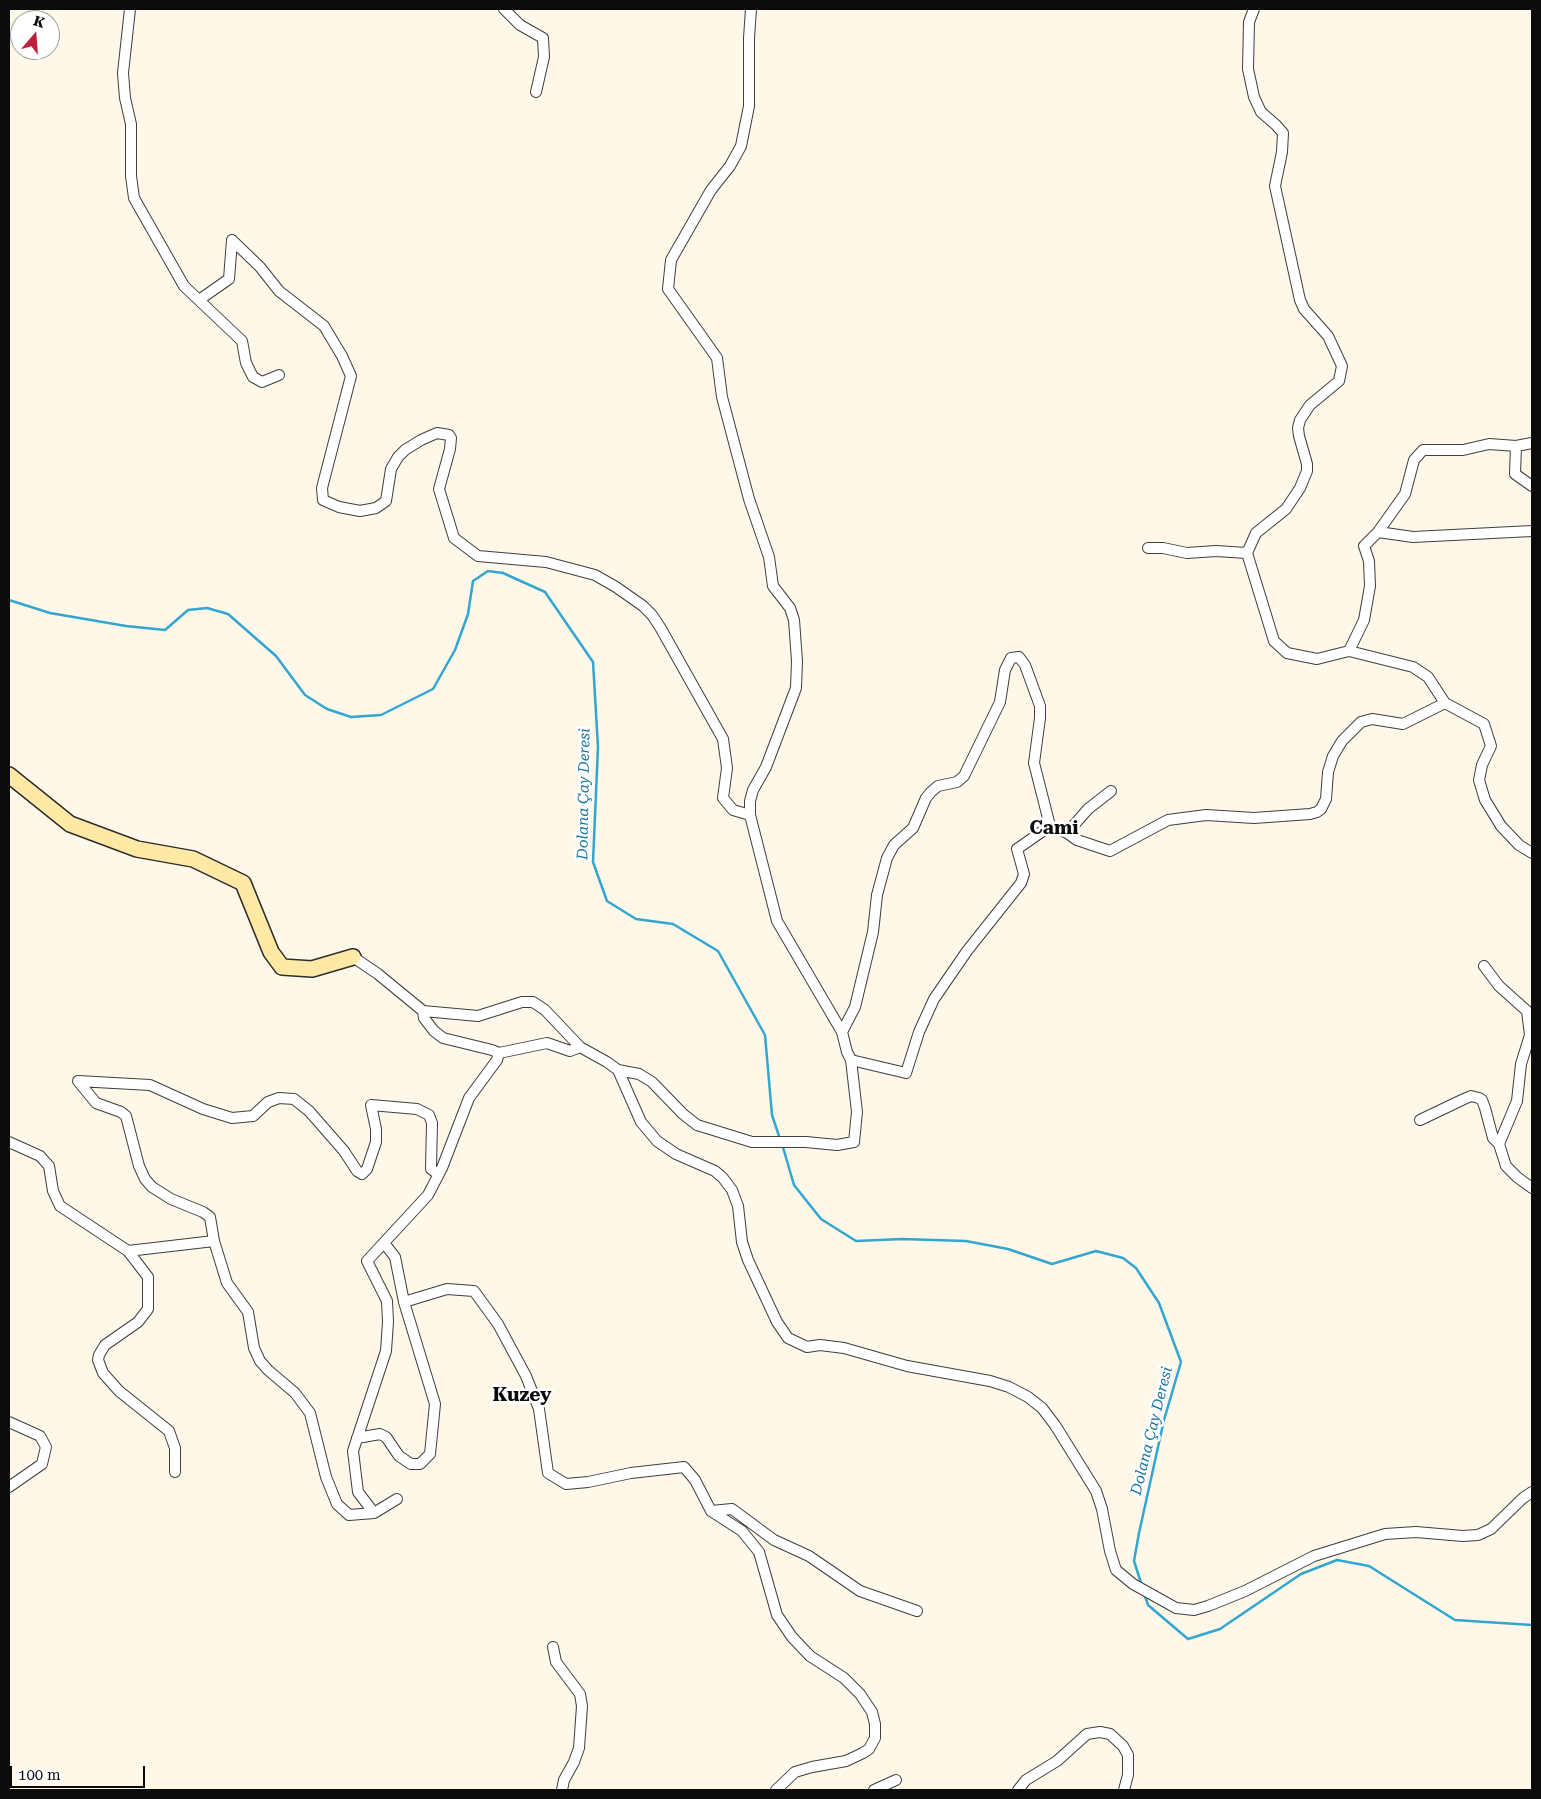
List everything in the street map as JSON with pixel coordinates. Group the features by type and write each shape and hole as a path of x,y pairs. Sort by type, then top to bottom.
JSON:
{"street":[{"path":"130,9 123,73 125,98 131,124 131,176 134,198 184,286 242,341 246,363 253,376 262,382 279,375"},
{"path":"504,9 520,25 543,38 544,57 536,92"},
{"path":"9,776 70,824 137,849 192,859 243,883 271,952 282,967 312,969 353,957 378,974 423,1011 478,1016 522,1002 533,1002 546,1010 580,1047 618,1070 639,1074 652,1082 683,1114 697,1125 752,1142 837,1145 854,1142 857,1112 851,1060 842,1032 777,921 750,816 750,802 753,790 766,767 796,688 797,661 794,620 790,608 773,586 768,557 749,499 722,396 717,358 668,289 671,260 711,190 730,166 741,146 750,106 749,38 751,9"},
{"path":"1254,9 1250,22 1248,69 1254,97 1261,112 1283,133 1282,152 1275,186 1300,300 1304,309 1328,336 1342,366 1339,381 1310,405 1300,420 1299,436 1307,464 1307,471 1300,488 1286,509 1256,533 1248,553 1274,641 1287,653 1316,659 1349,651 1414,667 1428,677 1445,703 1484,724 1492,746 1482,766 1479,780 1485,800 1501,826 1519,845 1532,853"},
{"path":"200,300 229,279 232,240 260,267 279,291 324,326 342,356 350,376 322,488 323,500 360,511 376,508 386,501 391,470 398,457 405,450 437,433 449,435 451,438 450,449 438,489 454,538 478,556 546,562 595,575 616,586 643,606 660,627 723,739 727,768 723,798 733,810 750,816"},
{"path":"1349,651 1364,620 1370,586 1369,561 1364,546 1378,532 1405,494 1414,460 1423,450 1464,450 1489,444 1516,446 1532,443"},
{"path":"1516,446 1515,474 1532,486"},
{"path":"1378,532 1413,537 1532,531"},
{"path":"1148,548 1164,548 1187,553 1216,551 1248,553"},
{"path":"842,1032 855,1007 873,932 877,895 887,858 894,845 913,828 926,798 931,792 938,786 956,782 964,776 1000,702 1005,670 1011,658 1019,657 1025,665 1040,706 1034,762 1050,826"},
{"path":"1050,826 1078,840 1110,851 1168,820 1206,815 1254,818 1317,812 1321,809 1326,799 1328,772 1333,756 1342,741 1360,722 1372,719 1403,724 1445,703"},
{"path":"1067,833 1088,809 1111,791"},
{"path":"851,1060 906,1073 919,1032 934,999 968,951 1021,883 1024,874 1017,849 1050,826"},
{"path":"1484,966 1499,986 1530,1011 1530,1035 1521,1064 1517,1101 1499,1144"},
{"path":"423,1011 424,1018 434,1032 443,1038 499,1053 546,1044 570,1051 580,1047"},
{"path":"374,1513 358,1492 353,1451 386,1351 388,1322 387,1301 367,1261 428,1195 469,1098 497,1060 499,1053"},
{"path":"618,1070 641,1122 657,1141 676,1154 715,1171 732,1190 738,1206 742,1242 748,1260 777,1322 788,1338 807,1347 820,1345 844,1348 907,1366 990,1381 1009,1387 1028,1397 1042,1408 1055,1425 1096,1491 1116,1570 1136,1586 1176,1608 1194,1610 1208,1606 1314,1556 1384,1534 1416,1532 1463,1536 1478,1535 1492,1530 1522,1498 1532,1492"},
{"path":"397,1499 374,1513 349,1515 337,1504 326,1477 310,1414 294,1392 260,1361 254,1348 248,1312 227,1283 214,1240 210,1218 203,1212 172,1199 152,1187 145,1179 139,1166 126,1116 121,1112 96,1103 78,1081 150,1085 203,1109 232,1118 253,1116 268,1102 279,1098 294,1098 309,1111 344,1151 357,1171 362,1174 366,1169 376,1142 376,1128 371,1105 417,1109 429,1115 432,1123 430,1168 438,1174"},
{"path":"1420,1120 1464,1099 1475,1097 1482,1100 1493,1138 1499,1144 1506,1166 1532,1188"},
{"path":"9,1142 40,1156 49,1166 54,1191 60,1206 128,1251 148,1277 148,1309 138,1322 105,1345 98,1355 98,1360 103,1373 119,1391 169,1430 175,1448 175,1472"},
{"path":"128,1251 214,1240"},
{"path":"357,1438 380,1434 386,1437 399,1456 411,1464 420,1464 430,1454 435,1404 404,1302 395,1257 384,1243"},
{"path":"404,1302 447,1289 474,1291 498,1324 526,1376 539,1409 548,1473 566,1484 588,1482 631,1473 684,1467 695,1480 711,1511 742,1531 759,1552 777,1615 792,1637 810,1656 844,1678 860,1694 872,1712 875,1724 875,1738 869,1749 846,1761 795,1772 776,1790"},
{"path":"9,1422 40,1436 46,1447 42,1464 9,1487"},
{"path":"711,1511 732,1509 774,1540 809,1556 860,1591 917,1610"},
{"path":"553,1647 556,1662 580,1694 582,1706 580,1748 564,1780 562,1790"},
{"path":"1018,1790 1026,1780 1057,1761 1086,1734 1100,1732 1110,1734 1123,1746 1128,1755 1128,1775 1124,1790"},
{"path":"874,1790 896,1780"}],"waterway":[{"name":"Dolana Çay Deresi","path":"9,600 50,613 126,626 165,630 188,610 207,608 228,614 276,656 305,695 327,709 351,717 381,715 433,689 455,650 468,614 473,581 488,571 503,573 545,592 593,662 598,747 593,862 607,901 636,919 673,924 718,951 765,1035 772,1115 780,1139"},
{"name":"Dolana Çay Deresi","path":"782,1144 794,1185 821,1219 856,1241 902,1239 966,1241 1008,1249 1052,1264 1096,1251 1123,1258 1136,1268 1159,1303 1181,1362 1164,1420 1134,1561 1142,1586"},
{"name":"Dolana Çay Deresi","path":"1144,1593 1148,1605 1188,1639 1220,1629 1301,1574 1337,1560 1369,1566 1455,1620 1532,1625"}],"district":[{"name":"Cami","path":"1054,828"},
{"name":"Kuzey","path":"522,1395"}]}
